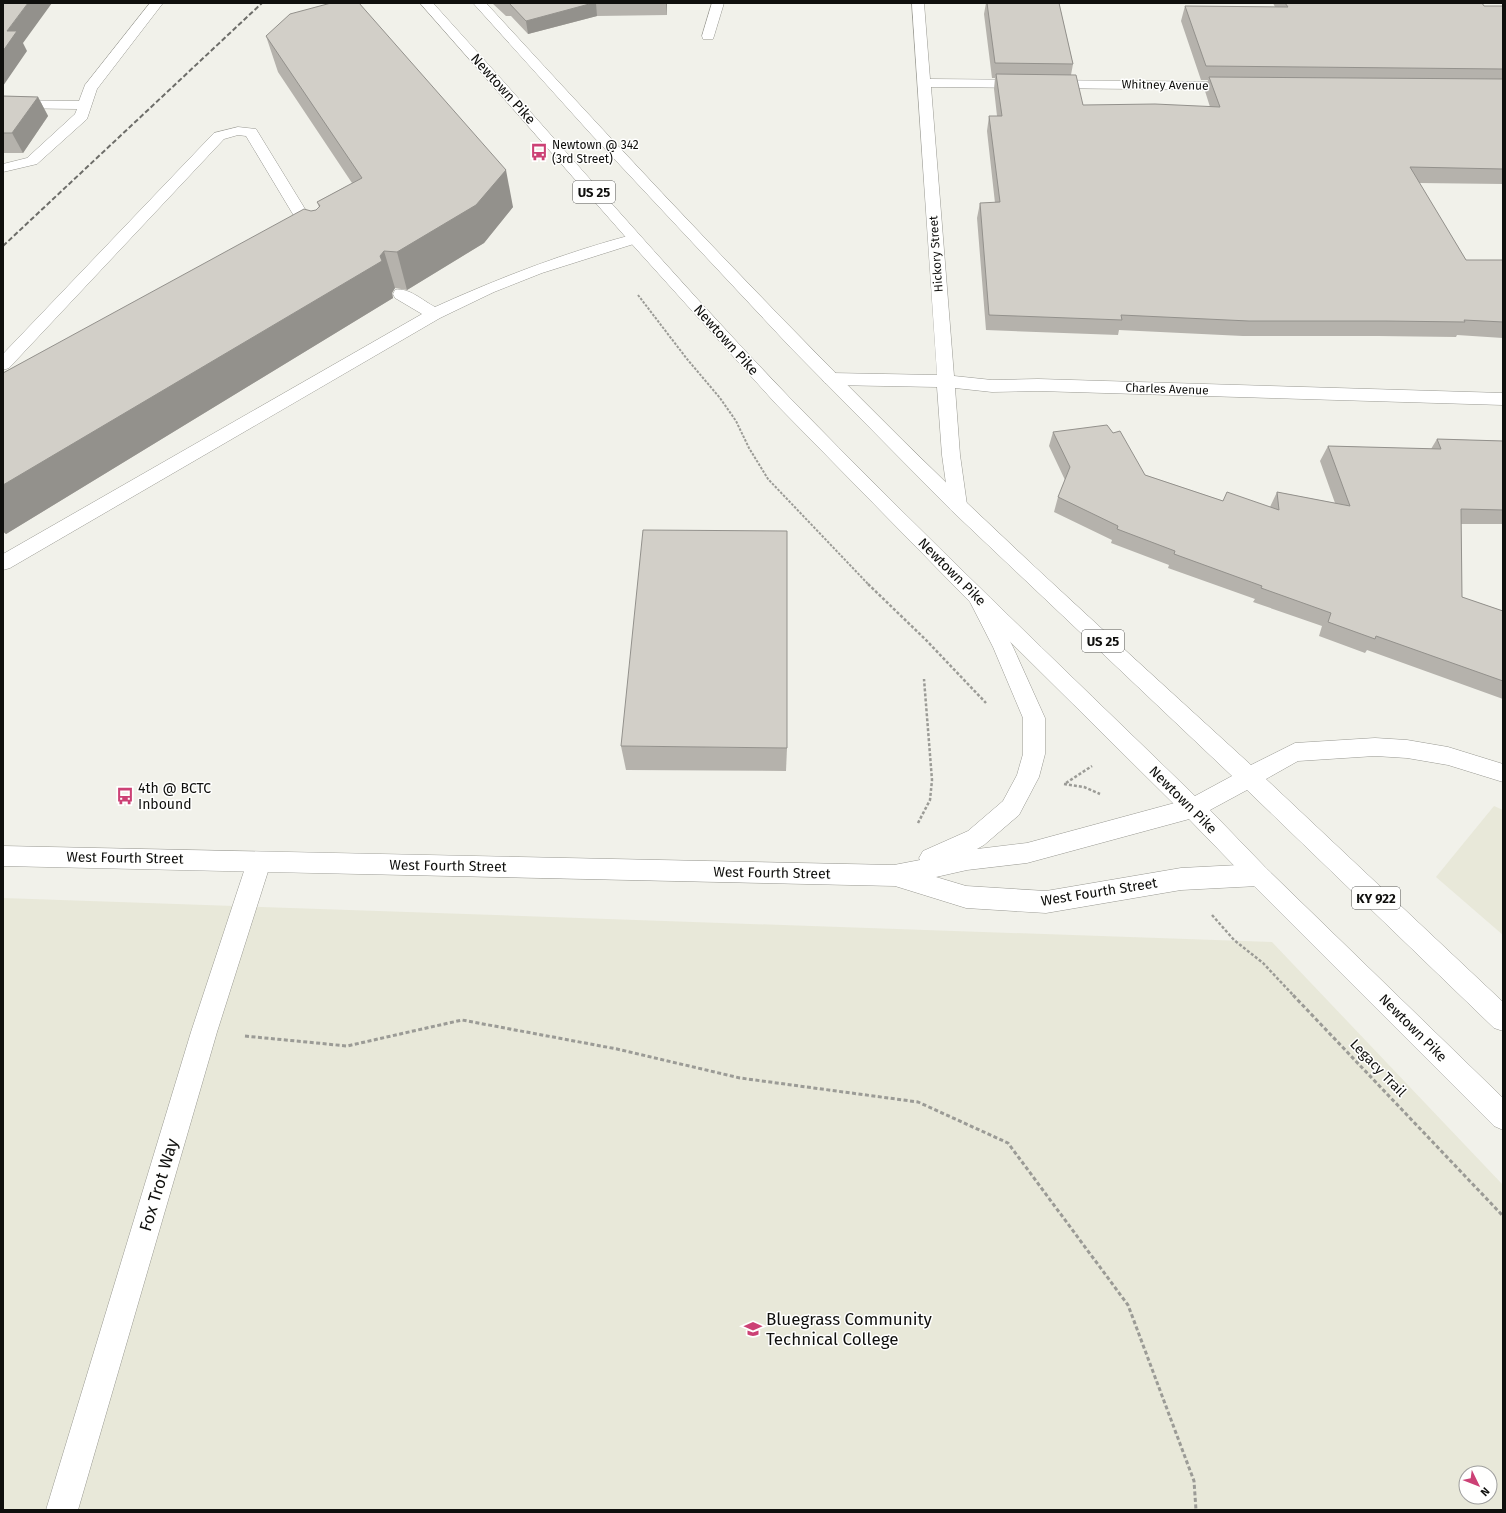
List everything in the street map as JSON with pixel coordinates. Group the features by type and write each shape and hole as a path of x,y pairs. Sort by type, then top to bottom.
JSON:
{"main road":[{"path":"3,168 32,161 82,116 90,88 157,3"},
{"name":"Newtown Pike","path":"426,3 512,98 635,239 773,390 978,598 1503,1117"},
{"name":"US 25","path":"479,3 604,141 831,379 958,505 1248,778"},
{"path":"708,36 718,3"},
{"name":"Hickory Street","path":"918,3 951,455 958,505"},
{"name":"Whitney Avenue","path":"923,82 1247,86"},
{"path":"3,104 85,105"},
{"path":"3,364 219,136 238,131 251,132 310,227 278,238"},
{"path":"3,564 434,314 488,289 536,270 604,250 635,239"},
{"path":"401,294 434,314"},
{"name":"Charles Avenue","path":"831,379 946,382 992,386 1054,386 1503,399"},
{"name":"West Fourth Street","path":"894,876 976,838 1011,808 1028,777 1034,754 1034,718 1003,647 978,598"},
{"name":"West Fourth Street","path":"3,856 894,876 967,860 1027,853 1192,808 1294,752 1375,747 1408,749 1448,756 1503,773"},
{"name":"KY 922","path":"1248,778 1503,1019"},
{"name":"Fox Trot Way","path":"62,1510 204,1032 259,862"},
{"name":"West Fourth Street","path":"894,876 966,897 1046,902 1181,879 1258,876"}],"path":[{"path":"604,250 720,398 736,421 749,448 768,478 989,707"},
{"path":"918,823 930,800 932,780 924,679"},
{"path":"1064,784 1092,766"},
{"path":"1056,784 1084,787 1105,798"},
{"name":"Legacy Trail","path":"1224,929 1234,940 1263,963 1503,1216"},
{"path":"204,1032 347,1046 462,1020 617,1049 740,1078 918,1102 1008,1143 1128,1305 1194,1481 1196,1510"}],"shaded area":[{"path":"1494,806 1503,810 1503,935 1436,877"},
{"name":"Bluegrass Community Technical College","path":"3,898 1272,942 1503,1185 1503,1510 3,1510"}],"building":[{"path":"3,3 28,3 7,31 17,31 3,51"},
{"path":"331,3 359,3 506,170 476,205 397,252 384,251 380,256 382,261 3,485 3,373 304,209 311,211 316,210 320,206 317,202 362,178 266,36 290,14"},
{"path":"509,3 593,3 526,21"},
{"path":"987,3 1059,3 1073,64 995,63"},
{"path":"1285,3 1482,3 1484,6 1503,6 1503,69 1206,66 1185,6 1288,7"},
{"path":"996,74 1076,75 1083,105 1155,104 1220,107 1209,77 1503,79 1503,169 1410,167 1466,260 1503,260 1503,322 1464,320 1465,322 1249,321 1121,315 1122,320 989,315 980,203 1000,202 989,116 1002,116"},
{"path":"3,96 38,97 12,133 3,133"},
{"path":"1107,425 1113,433 1120,431 1145,475 1223,501 1227,492 1279,510 1277,492 1350,506 1328,446 1441,449 1437,439 1503,441 1503,510 1461,509 1462,597 1503,611 1503,681 1376,636 1375,639 1328,622 1331,613 1261,588 1262,586 1174,554 1175,551 1117,529 1118,526 1058,497 1070,467 1053,432"},
{"path":"643,530 787,531 787,748 621,746"}],"railway":[{"path":"3,246 262,3"}],"place":[{"name":"Newtown @ 342 (3rd Street)","path":"539,152"},
{"name":"4th @ BCTC Inbound","path":"125,796"},
{"name":"Bluegrass Community Technical College","path":"753,1329"}]}
